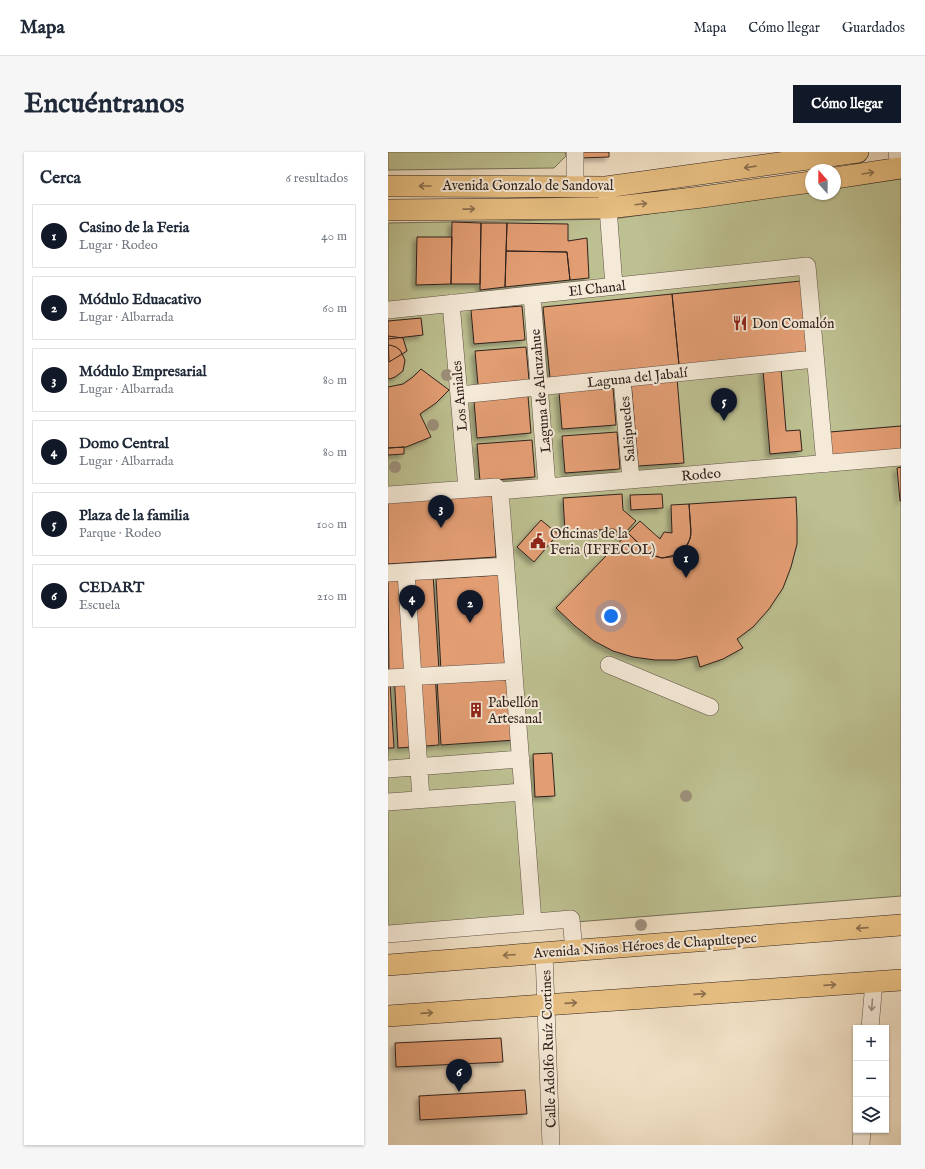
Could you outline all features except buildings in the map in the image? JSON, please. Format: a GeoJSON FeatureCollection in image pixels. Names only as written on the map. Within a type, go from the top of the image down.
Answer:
{"type":"FeatureCollection","features":[{"type":"Feature","properties":{"kind":"main road","name":"Avenida Gonzalo de Sandoval"},"geometry":{"type":"LineString","coordinates":[[388,186],[606,186],[858,152]]}},
{"type":"Feature","properties":{"kind":"main road"},"geometry":{"type":"LineString","coordinates":[[841,177],[899,163]]}},
{"type":"Feature","properties":{"kind":"main road","name":"Avenida Gonzalo de Sandoval"},"geometry":{"type":"LineString","coordinates":[[388,210],[608,208],[805,183]]}},
{"type":"Feature","properties":{"kind":"main road","name":"Avenida Niños Héroes de Chapultepec"},"geometry":{"type":"LineString","coordinates":[[388,965],[901,925]]}},
{"type":"Feature","properties":{"kind":"main road"},"geometry":{"type":"LineString","coordinates":[[388,1016],[901,980]]}},
{"type":"Feature","properties":{"kind":"street"},"geometry":{"type":"LineString","coordinates":[[575,152],[575,187]]}},
{"type":"Feature","properties":{"kind":"street"},"geometry":{"type":"LineString","coordinates":[[606,186],[614,286]]}},
{"type":"Feature","properties":{"kind":"street","name":"El Chanal"},"geometry":{"type":"LineString","coordinates":[[388,310],[807,266],[815,359]]}},
{"type":"Feature","properties":{"kind":"street","name":"Laguna de Alcuzahue"},"geometry":{"type":"LineString","coordinates":[[532,295],[548,487]]}},
{"type":"Feature","properties":{"kind":"street","name":"Los Amiales"},"geometry":{"type":"LineString","coordinates":[[451,303],[467,489]]}},
{"type":"Feature","properties":{"kind":"street"},"geometry":{"type":"LineString","coordinates":[[815,359],[825,464]]}},
{"type":"Feature","properties":{"kind":"street","name":"Laguna del Jabalí"},"geometry":{"type":"LineString","coordinates":[[459,395],[815,359]]}},
{"type":"Feature","properties":{"kind":"street","name":"Salsipuedes"},"geometry":{"type":"LineString","coordinates":[[622,378],[631,480]]}},
{"type":"Feature","properties":{"kind":"street","name":"Rodeo"},"geometry":{"type":"LineString","coordinates":[[388,495],[467,489],[548,487],[901,457]]}},
{"type":"Feature","properties":{"kind":"street"},"geometry":{"type":"LineString","coordinates":[[498,489],[506,566],[532,922]]}},
{"type":"Feature","properties":{"kind":"street"},"geometry":{"type":"LineString","coordinates":[[388,573],[506,566]]}},
{"type":"Feature","properties":{"kind":"street"},"geometry":{"type":"LineString","coordinates":[[406,572],[420,799]]}},
{"type":"Feature","properties":{"kind":"street"},"geometry":{"type":"LineString","coordinates":[[608,665],[710,708]]}},
{"type":"Feature","properties":{"kind":"street"},"geometry":{"type":"LineString","coordinates":[[388,678],[514,671]]}},
{"type":"Feature","properties":{"kind":"street"},"geometry":{"type":"LineString","coordinates":[[388,769],[521,759]]}},
{"type":"Feature","properties":{"kind":"street"},"geometry":{"type":"LineString","coordinates":[[388,802],[523,792]]}},
{"type":"Feature","properties":{"kind":"street"},"geometry":{"type":"LineString","coordinates":[[388,934],[571,919],[574,950]]}},
{"type":"Feature","properties":{"kind":"street","name":"Calle Adolfo Ruíz Cortines"},"geometry":{"type":"LineString","coordinates":[[544,953],[551,1145]]}},
{"type":"Feature","properties":{"kind":"street"},"geometry":{"type":"LineString","coordinates":[[870,1025],[874,982]]}},
{"type":"Feature","properties":{"kind":"street"},"geometry":{"type":"LineString","coordinates":[[861,1145],[862,1133]]}},
{"type":"Feature","properties":{"kind":"green space"},"geometry":{"type":"Polygon","coordinates":[[[388,152],[565,152],[566,156],[554,168],[388,170],[388,152]]]}},
{"type":"Feature","properties":{"kind":"green space"},"geometry":{"type":"Polygon","coordinates":[[[901,178],[901,896],[388,937],[388,223],[613,219],[805,192],[805,200],[841,200],[841,186],[901,178]]]}},
{"type":"Feature","properties":{"kind":"place","name":"Don Comalón"},"geometry":{"type":"Point","coordinates":[740,323]}},
{"type":"Feature","properties":{"kind":"place","name":"Plaza de la familia"},"geometry":{"type":"Point","coordinates":[724,421]}},
{"type":"Feature","properties":{"kind":"place","name":"Módulo Empresarial"},"geometry":{"type":"Point","coordinates":[441,528]}},
{"type":"Feature","properties":{"kind":"place","name":"Oficinas de la Feria (IFFECOL)"},"geometry":{"type":"Point","coordinates":[538,541]}},
{"type":"Feature","properties":{"kind":"place","name":"Casino de la Feria"},"geometry":{"type":"Point","coordinates":[686,578]}},
{"type":"Feature","properties":{"kind":"place","name":"Domo Central"},"geometry":{"type":"Point","coordinates":[412,618]}},
{"type":"Feature","properties":{"kind":"place","name":"Módulo Eduacativo"},"geometry":{"type":"Point","coordinates":[470,623]}},
{"type":"Feature","properties":{"kind":"place","name":"Pabellón Artesanal"},"geometry":{"type":"Point","coordinates":[476,710]}},
{"type":"Feature","properties":{"kind":"place","name":"CEDART"},"geometry":{"type":"Point","coordinates":[459,1092]}}]}
